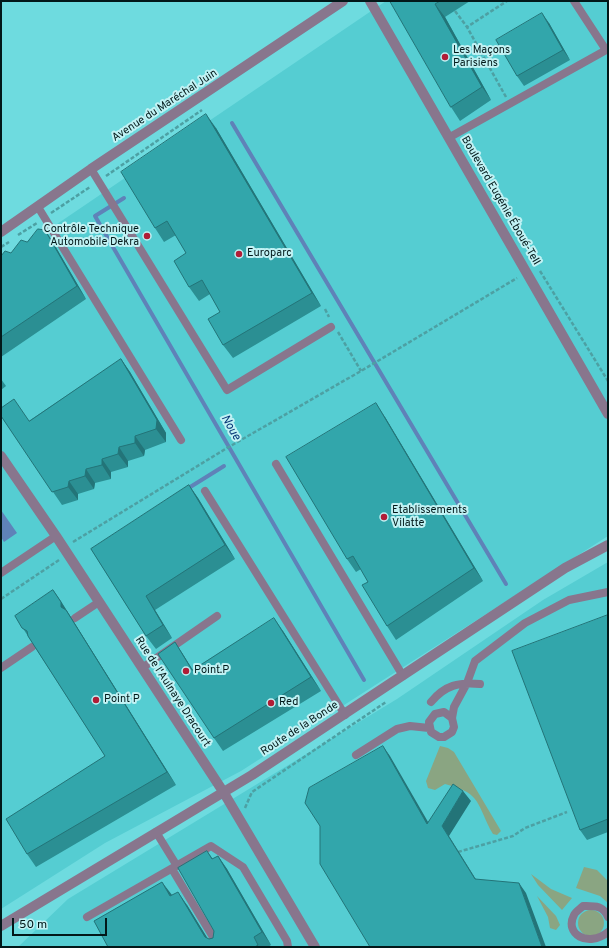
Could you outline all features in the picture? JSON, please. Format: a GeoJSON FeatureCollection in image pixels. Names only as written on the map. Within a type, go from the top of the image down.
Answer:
{"type":"FeatureCollection","features":[{"type":"Feature","properties":{"kind":"street","name":"Avenue du Maréchal Juin"},"geometry":{"type":"LineString","coordinates":[[1,232],[91,169],[343,1]]}},
{"type":"Feature","properties":{"kind":"street","name":"Boulevard Eugénie Éboué-Tell"},"geometry":{"type":"LineString","coordinates":[[370,1],[528,272],[608,414]]}},
{"type":"Feature","properties":{"kind":"street","name":"Rue de l'Aulnaye Dracourt"},"geometry":{"type":"LineString","coordinates":[[1,456],[56,536],[224,793],[315,947]]}},
{"type":"Feature","properties":{"kind":"street","name":"Route de la Bonde"},"geometry":{"type":"LineString","coordinates":[[1,926],[156,832],[224,793],[565,568],[608,545]]}},
{"type":"Feature","properties":{"kind":"lane"},"geometry":{"type":"LineString","coordinates":[[450,137],[607,49],[574,1]]}},
{"type":"Feature","properties":{"kind":"lane"},"geometry":{"type":"LineString","coordinates":[[91,169],[227,390],[333,327]]}},
{"type":"Feature","properties":{"kind":"lane"},"geometry":{"type":"LineString","coordinates":[[38,207],[181,440]]}},
{"type":"Feature","properties":{"kind":"lane"},"geometry":{"type":"LineString","coordinates":[[276,464],[403,676]]}},
{"type":"Feature","properties":{"kind":"lane"},"geometry":{"type":"LineString","coordinates":[[205,491],[344,715]]}},
{"type":"Feature","properties":{"kind":"lane"},"geometry":{"type":"LineString","coordinates":[[1,572],[56,536]]}},
{"type":"Feature","properties":{"kind":"lane"},"geometry":{"type":"LineString","coordinates":[[452,718],[444,712],[435,714],[429,722],[431,732],[439,737],[448,735],[454,728],[452,718],[454,707],[467,683],[475,661],[526,623],[569,600],[608,592]]}},
{"type":"Feature","properties":{"kind":"lane"},"geometry":{"type":"LineString","coordinates":[[75,618],[99,602]]}},
{"type":"Feature","properties":{"kind":"lane"},"geometry":{"type":"LineString","coordinates":[[142,668],[217,616]]}},
{"type":"Feature","properties":{"kind":"lane"},"geometry":{"type":"LineString","coordinates":[[1,668],[32,647]]}},
{"type":"Feature","properties":{"kind":"lane"},"geometry":{"type":"LineString","coordinates":[[431,702],[439,693],[452,684],[480,684]]}},
{"type":"Feature","properties":{"kind":"lane"},"geometry":{"type":"LineString","coordinates":[[356,755],[397,729],[410,726],[429,728]]}},
{"type":"Feature","properties":{"kind":"lane"},"geometry":{"type":"LineString","coordinates":[[156,832],[219,947]]}},
{"type":"Feature","properties":{"kind":"lane"},"geometry":{"type":"LineString","coordinates":[[87,917],[211,846],[243,867],[288,941],[288,947]]}},
{"type":"Feature","properties":{"kind":"lane"},"geometry":{"type":"LineString","coordinates":[[608,917],[606,912],[597,906],[583,906],[574,915],[572,925],[576,935],[582,941],[590,943],[601,940],[608,932]]}},
{"type":"Feature","properties":{"kind":"path"},"geometry":{"type":"LineString","coordinates":[[467,27],[507,1]]}},
{"type":"Feature","properties":{"kind":"path"},"geometry":{"type":"LineString","coordinates":[[455,11],[467,27],[510,104]]}},
{"type":"Feature","properties":{"kind":"path"},"geometry":{"type":"LineString","coordinates":[[47,216],[203,109]]}},
{"type":"Feature","properties":{"kind":"path"},"geometry":{"type":"LineString","coordinates":[[1,247],[40,220]]}},
{"type":"Feature","properties":{"kind":"path"},"geometry":{"type":"LineString","coordinates":[[72,543],[227,448],[528,272]]}},
{"type":"Feature","properties":{"kind":"path"},"geometry":{"type":"LineString","coordinates":[[325,309],[333,327],[361,371]]}},
{"type":"Feature","properties":{"kind":"path"},"geometry":{"type":"LineString","coordinates":[[1,599],[61,558]]}},
{"type":"Feature","properties":{"kind":"path"},"geometry":{"type":"LineString","coordinates":[[236,814],[245,808],[252,792],[386,701]]}},
{"type":"Feature","properties":{"kind":"path"},"geometry":{"type":"LineString","coordinates":[[458,852],[512,836],[525,828],[567,812]]}},
{"type":"Feature","properties":{"kind":"shaded area"},"geometry":{"type":"Polygon","coordinates":[[[386,1],[608,1],[608,536],[241,771],[105,843],[1,909],[1,262],[386,1]]]}},
{"type":"Feature","properties":{"kind":"shaded area"},"geometry":{"type":"Polygon","coordinates":[[[1,510],[17,533],[4,542],[1,537],[1,510]]]}},
{"type":"Feature","properties":{"kind":"shaded area"},"geometry":{"type":"Polygon","coordinates":[[[608,562],[608,947],[18,947],[68,899],[397,699],[543,600],[608,562]]]}},
{"type":"Feature","properties":{"kind":"green space"},"geometry":{"type":"Polygon","coordinates":[[[440,746],[448,748],[454,752],[501,831],[497,835],[493,834],[479,804],[470,795],[456,787],[445,784],[435,790],[428,788],[426,781],[440,746]]]}},
{"type":"Feature","properties":{"kind":"green space"},"geometry":{"type":"Polygon","coordinates":[[[584,867],[597,870],[608,881],[608,903],[600,896],[576,888],[584,867]]]}},
{"type":"Feature","properties":{"kind":"green space"},"geometry":{"type":"Polygon","coordinates":[[[531,874],[551,889],[572,898],[562,910],[538,885],[531,874]]]}},
{"type":"Feature","properties":{"kind":"green space"},"geometry":{"type":"Polygon","coordinates":[[[537,896],[556,916],[560,925],[556,930],[550,928],[548,917],[537,896]]]}},
{"type":"Feature","properties":{"kind":"green space"},"geometry":{"type":"Polygon","coordinates":[[[591,910],[601,913],[604,923],[601,933],[591,936],[581,933],[578,923],[581,913],[591,910]]]}},
{"type":"Feature","properties":{"kind":"building","name":"Les Maçons Parisiens"},"geometry":{"type":"Polygon","coordinates":[[[390,1],[440,1],[435,4],[482,87],[451,107],[390,1]]]}},
{"type":"Feature","properties":{"kind":"building","name":"Les Maçons Parisiens"},"geometry":{"type":"Polygon","coordinates":[[[542,13],[563,50],[517,76],[496,40],[542,13]]]}},
{"type":"Feature","properties":{"kind":"building","name":"Europarc"},"geometry":{"type":"Polygon","coordinates":[[[206,114],[312,293],[223,345],[208,319],[220,312],[202,280],[189,287],[174,261],[186,253],[167,221],[155,228],[121,172],[206,114]]]}},
{"type":"Feature","properties":{"kind":"building"},"geometry":{"type":"Polygon","coordinates":[[[38,229],[45,230],[77,286],[1,337],[1,256],[5,251],[11,253],[21,240],[27,242],[38,229]]]}},
{"type":"Feature","properties":{"kind":"building"},"geometry":{"type":"Polygon","coordinates":[[[121,359],[157,420],[156,429],[135,436],[135,443],[119,447],[118,454],[102,459],[102,465],[86,469],[85,476],[69,481],[68,487],[52,492],[1,416],[1,408],[14,399],[29,421],[121,359]]]}},
{"type":"Feature","properties":{"kind":"building","name":"Etablissements Vilatte"},"geometry":{"type":"Polygon","coordinates":[[[376,403],[474,568],[387,626],[362,585],[368,582],[353,556],[347,559],[286,457],[376,403]]]}},
{"type":"Feature","properties":{"kind":"building"},"geometry":{"type":"Polygon","coordinates":[[[189,485],[225,545],[146,596],[163,625],[146,636],[91,549],[189,485]]]}},
{"type":"Feature","properties":{"kind":"building","name":"Point P"},"geometry":{"type":"Polygon","coordinates":[[[53,590],[61,602],[61,607],[66,610],[167,772],[27,854],[6,819],[105,756],[28,636],[27,631],[22,628],[15,616],[53,590]]]}},
{"type":"Feature","properties":{"kind":"building"},"geometry":{"type":"Polygon","coordinates":[[[608,615],[608,819],[580,830],[512,651],[608,615]]]}},
{"type":"Feature","properties":{"kind":"building"},"geometry":{"type":"Polygon","coordinates":[[[274,618],[311,677],[214,738],[158,654],[175,642],[192,670],[274,618]]]}},
{"type":"Feature","properties":{"kind":"building"},"geometry":{"type":"Polygon","coordinates":[[[383,746],[427,824],[453,784],[463,791],[442,826],[475,879],[519,883],[542,947],[370,947],[320,864],[320,826],[305,803],[309,788],[383,746]]]}},
{"type":"Feature","properties":{"kind":"building"},"geometry":{"type":"Polygon","coordinates":[[[207,851],[212,859],[218,856],[262,932],[254,937],[258,945],[255,947],[108,947],[94,921],[162,882],[170,896],[178,892],[205,937],[209,939],[213,938],[214,931],[178,868],[207,851]]]}},
{"type":"Feature","properties":{"kind":"waterway","name":"Noue"},"geometry":{"type":"LineString","coordinates":[[232,123],[506,584]]}},
{"type":"Feature","properties":{"kind":"waterway","name":"Noue"},"geometry":{"type":"LineString","coordinates":[[124,198],[95,216],[364,680]]}},
{"type":"Feature","properties":{"kind":"waterway","name":"Noue"},"geometry":{"type":"LineString","coordinates":[[187,489],[224,466]]}},
{"type":"Feature","properties":{"kind":"place","name":"Les Maçons Parisiens"},"geometry":{"type":"Point","coordinates":[445,57]}},
{"type":"Feature","properties":{"kind":"place","name":"Contrôle Technique Automobile Dekra"},"geometry":{"type":"Point","coordinates":[147,236]}},
{"type":"Feature","properties":{"kind":"place","name":"Europarc"},"geometry":{"type":"Point","coordinates":[239,254]}},
{"type":"Feature","properties":{"kind":"place","name":"Etablissements Vilatte"},"geometry":{"type":"Point","coordinates":[384,517]}},
{"type":"Feature","properties":{"kind":"place","name":"Point.P"},"geometry":{"type":"Point","coordinates":[186,671]}},
{"type":"Feature","properties":{"kind":"place","name":"Point P"},"geometry":{"type":"Point","coordinates":[96,700]}},
{"type":"Feature","properties":{"kind":"place","name":"Red"},"geometry":{"type":"Point","coordinates":[271,703]}}]}
